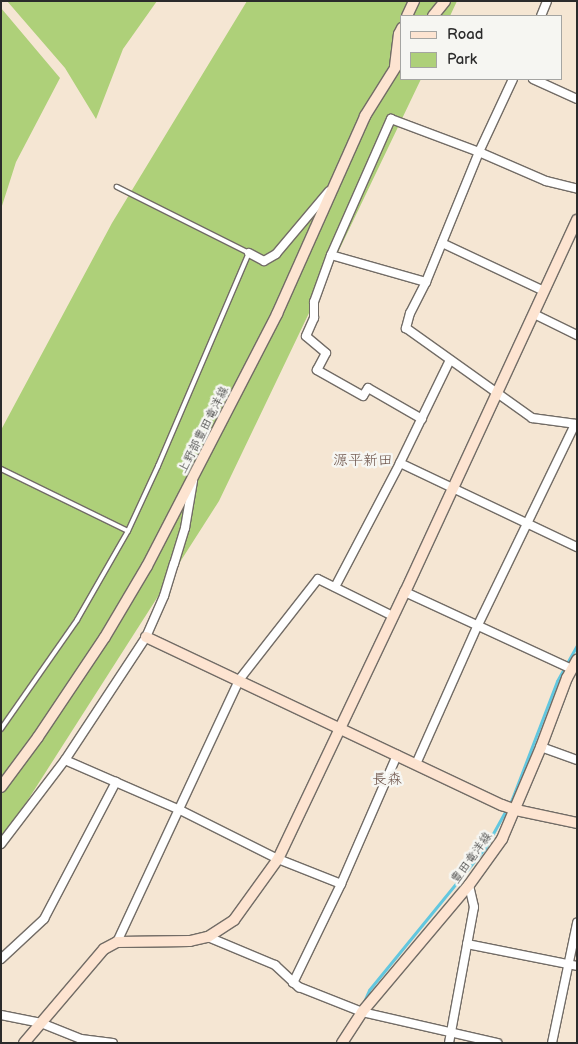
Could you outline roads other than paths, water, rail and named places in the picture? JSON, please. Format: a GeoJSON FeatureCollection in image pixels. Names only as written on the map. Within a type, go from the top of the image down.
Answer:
{"type":"FeatureCollection","features":[{"type":"Feature","properties":{"kind":"street"},"geometry":{"type":"LineString","coordinates":[[407,15],[414,1]]}},
{"type":"Feature","properties":{"kind":"street"},"geometry":{"type":"LineString","coordinates":[[434,15],[445,1]]}},
{"type":"Feature","properties":{"kind":"street"},"geometry":{"type":"LineString","coordinates":[[541,15],[547,1]]}},
{"type":"Feature","properties":{"kind":"street","name":"上野部豊田竜洋線"},"geometry":{"type":"LineString","coordinates":[[395,66],[400,32]]}},
{"type":"Feature","properties":{"kind":"street","name":"上野部豊田竜洋線"},"geometry":{"type":"LineString","coordinates":[[1,787],[105,637],[147,566],[194,479],[277,314],[365,116],[400,60]]}},
{"type":"Feature","properties":{"kind":"street"},"geometry":{"type":"LineString","coordinates":[[416,764],[478,625],[576,424],[532,418],[406,328],[410,313],[426,282],[478,152],[513,80]]}},
{"type":"Feature","properties":{"kind":"street"},"geometry":{"type":"LineString","coordinates":[[535,80],[577,99]]}},
{"type":"Feature","properties":{"kind":"street"},"geometry":{"type":"LineString","coordinates":[[422,419],[368,388],[363,396],[317,370],[326,352],[306,336],[314,318],[314,302],[331,255],[391,119],[478,152],[546,182],[577,189]]}},
{"type":"Feature","properties":{"kind":"street"},"geometry":{"type":"LineString","coordinates":[[248,252],[264,261],[276,254],[337,181]]}},
{"type":"Feature","properties":{"kind":"street"},"geometry":{"type":"LineString","coordinates":[[24,1043],[104,949],[117,942],[190,941],[208,937],[234,920],[278,859],[405,592],[577,220]]}},
{"type":"Feature","properties":{"kind":"street"},"geometry":{"type":"LineString","coordinates":[[442,243],[544,291]]}},
{"type":"Feature","properties":{"kind":"street"},"geometry":{"type":"LineString","coordinates":[[331,255],[426,282]]}},
{"type":"Feature","properties":{"kind":"street"},"geometry":{"type":"LineString","coordinates":[[534,314],[577,335]]}},
{"type":"Feature","properties":{"kind":"street"},"geometry":{"type":"LineString","coordinates":[[335,587],[422,419],[450,360]]}},
{"type":"Feature","properties":{"kind":"street"},"geometry":{"type":"LineString","coordinates":[[400,462],[577,546]]}},
{"type":"Feature","properties":{"kind":"street"},"geometry":{"type":"LineString","coordinates":[[1,844],[65,760],[146,638],[164,596],[185,528],[194,479]]}},
{"type":"Feature","properties":{"kind":"street"},"geometry":{"type":"LineString","coordinates":[[117,942],[239,680],[318,579],[393,616]]}},
{"type":"Feature","properties":{"kind":"street"},"geometry":{"type":"LineString","coordinates":[[405,592],[575,666]]}},
{"type":"Feature","properties":{"kind":"street"},"geometry":{"type":"LineString","coordinates":[[146,638],[516,810],[577,822]]}},
{"type":"Feature","properties":{"kind":"street","name":"豊田竜洋線"},"geometry":{"type":"LineString","coordinates":[[342,1043],[362,1012],[469,885],[502,839],[516,810],[575,666]]}},
{"type":"Feature","properties":{"kind":"street"},"geometry":{"type":"LineString","coordinates":[[541,747],[577,760]]}},
{"type":"Feature","properties":{"kind":"street"},"geometry":{"type":"LineString","coordinates":[[293,983],[341,884],[397,755]]}},
{"type":"Feature","properties":{"kind":"street"},"geometry":{"type":"LineString","coordinates":[[65,760],[180,810],[278,859],[341,884]]}},
{"type":"Feature","properties":{"kind":"street"},"geometry":{"type":"LineString","coordinates":[[1,959],[44,919],[116,782]]}},
{"type":"Feature","properties":{"kind":"street"},"geometry":{"type":"LineString","coordinates":[[449,1043],[474,907],[469,885]]}},
{"type":"Feature","properties":{"kind":"street"},"geometry":{"type":"LineString","coordinates":[[552,1043],[573,965],[577,923]]}},
{"type":"Feature","properties":{"kind":"street"},"geometry":{"type":"LineString","coordinates":[[208,937],[275,965],[293,983],[362,1012],[497,1043]]}},
{"type":"Feature","properties":{"kind":"street"},"geometry":{"type":"LineString","coordinates":[[467,944],[573,965]]}},
{"type":"Feature","properties":{"kind":"street"},"geometry":{"type":"LineString","coordinates":[[1,1015],[41,1024],[81,1041],[113,1043]]}},
{"type":"Feature","properties":{"kind":"lane"},"geometry":{"type":"LineString","coordinates":[[1,729],[77,620],[128,531],[158,466],[248,252],[117,187]]}},
{"type":"Feature","properties":{"kind":"lane"},"geometry":{"type":"LineString","coordinates":[[1,469],[128,531]]}},
{"type":"Feature","properties":{"kind":"waterway"},"geometry":{"type":"LineString","coordinates":[[362,1006],[369,990],[485,848],[512,799],[557,681],[577,645]]}},
{"type":"Feature","properties":{"kind":"district","name":"源平新田"},"geometry":{"type":"Point","coordinates":[363,461]}},
{"type":"Feature","properties":{"kind":"district","name":"長森"},"geometry":{"type":"Point","coordinates":[387,780]}}]}
